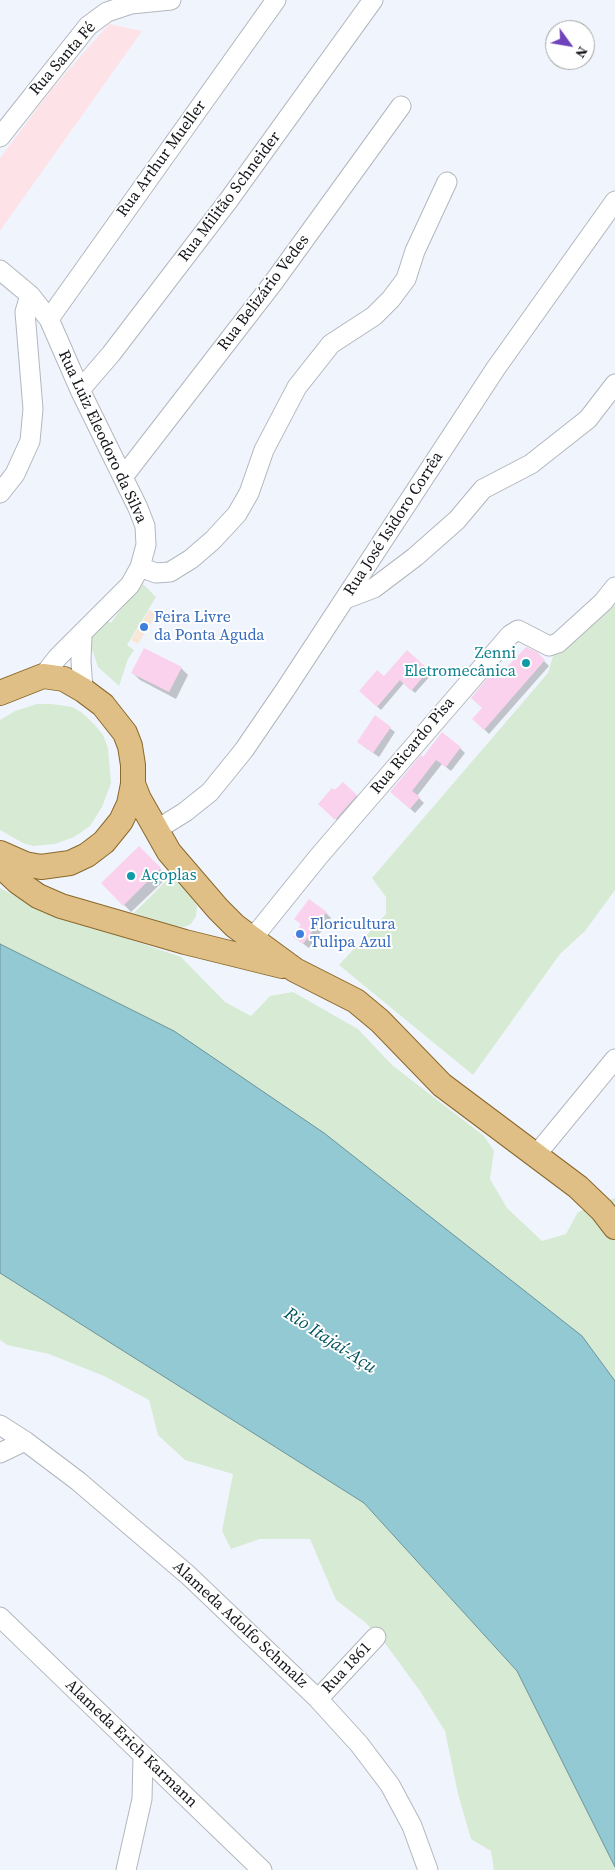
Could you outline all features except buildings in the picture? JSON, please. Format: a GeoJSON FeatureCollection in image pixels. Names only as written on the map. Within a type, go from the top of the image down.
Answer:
{"type":"FeatureCollection","features":[{"type":"Feature","properties":{"kind":"main road"},"geometry":{"type":"LineString","coordinates":[[0,677],[15,672],[27,672],[64,679],[103,705],[125,733],[131,755],[133,784],[129,804],[121,821],[104,842],[87,855],[70,863],[41,867],[25,864],[0,853]]}},
{"type":"Feature","properties":{"kind":"main road"},"geometry":{"type":"LineString","coordinates":[[0,693],[43,676]]}},
{"type":"Feature","properties":{"kind":"main road"},"geometry":{"type":"LineString","coordinates":[[133,784],[139,800],[169,852],[218,909],[236,926],[295,970],[356,1001],[380,1021],[442,1086],[578,1187],[602,1210],[615,1228]]}},
{"type":"Feature","properties":{"kind":"main road"},"geometry":{"type":"LineString","coordinates":[[0,864],[18,882],[38,896],[61,906],[185,942],[295,970]]}},
{"type":"Feature","properties":{"kind":"main road"},"geometry":{"type":"LineString","coordinates":[[185,942],[203,940],[210,936],[218,921],[218,909]]}},
{"type":"Feature","properties":{"kind":"street","name":"Rua Santa Fé"},"geometry":{"type":"LineString","coordinates":[[0,137],[88,26],[107,12],[132,4],[171,0]]}},
{"type":"Feature","properties":{"kind":"street","name":"Rua Arthur Mueller"},"geometry":{"type":"LineString","coordinates":[[48,319],[276,0]]}},
{"type":"Feature","properties":{"kind":"street","name":"Rua Militão Schneider"},"geometry":{"type":"LineString","coordinates":[[80,390],[111,354],[228,201],[373,0]]}},
{"type":"Feature","properties":{"kind":"street","name":"Rua Belizário Vedes"},"geometry":{"type":"LineString","coordinates":[[123,477],[273,283],[401,106]]}},
{"type":"Feature","properties":{"kind":"street"},"geometry":{"type":"LineString","coordinates":[[140,567],[156,573],[170,572],[191,559],[213,540],[237,514],[249,493],[264,450],[297,387],[331,344],[374,316],[391,299],[406,279],[415,251],[447,182]]}},
{"type":"Feature","properties":{"kind":"street","name":"Rua José Isidoro Corrêa"},"geometry":{"type":"LineString","coordinates":[[156,830],[186,812],[210,792],[244,750],[496,368],[615,201]]}},
{"type":"Feature","properties":{"kind":"street","name":"Rua Luiz Eleodoro da Silva"},"geometry":{"type":"LineString","coordinates":[[0,270],[30,295],[48,319],[145,526],[146,545],[140,567],[130,585],[58,657],[43,676]]}},
{"type":"Feature","properties":{"kind":"street"},"geometry":{"type":"LineString","coordinates":[[0,493],[15,474],[30,440],[33,409],[25,312],[30,295]]}},
{"type":"Feature","properties":{"kind":"street"},"geometry":{"type":"LineString","coordinates":[[345,599],[374,588],[415,557],[458,520],[483,489],[531,464],[588,419],[615,384]]}},
{"type":"Feature","properties":{"kind":"street","name":"Rua Ricardo Pisa"},"geometry":{"type":"LineString","coordinates":[[252,939],[319,856],[510,635],[518,630],[549,646],[558,644],[603,602],[615,588]]}},
{"type":"Feature","properties":{"kind":"street"},"geometry":{"type":"LineString","coordinates":[[82,634],[83,690]]}},
{"type":"Feature","properties":{"kind":"street"},"geometry":{"type":"LineString","coordinates":[[536,1155],[615,1059]]}},
{"type":"Feature","properties":{"kind":"street","name":"Alameda Adolfo Schmalz"},"geometry":{"type":"LineString","coordinates":[[0,1425],[25,1441],[78,1481],[188,1575],[318,1699],[359,1744],[390,1786],[412,1826],[428,1870]]}},
{"type":"Feature","properties":{"kind":"street"},"geometry":{"type":"LineString","coordinates":[[0,1453],[25,1441]]}},
{"type":"Feature","properties":{"kind":"street","name":"Alameda Erich Karmann"},"geometry":{"type":"LineString","coordinates":[[0,1618],[262,1870]]}},
{"type":"Feature","properties":{"kind":"street","name":"Rua 1861"},"geometry":{"type":"LineString","coordinates":[[318,1699],[376,1637]]}},
{"type":"Feature","properties":{"kind":"street"},"geometry":{"type":"LineString","coordinates":[[126,1870],[142,1799],[144,1757]]}},
{"type":"Feature","properties":{"kind":"shaded area"},"geometry":{"type":"Polygon","coordinates":[[[109,24],[142,31],[0,231],[0,158],[51,90],[109,24]]]}},
{"type":"Feature","properties":{"kind":"shaded area","name":"Feira Livre da Ponta Aguda"},"geometry":{"type":"Polygon","coordinates":[[[149,610],[157,614],[138,644],[131,640],[149,610]]]}},
{"type":"Feature","properties":{"kind":"green space"},"geometry":{"type":"Polygon","coordinates":[[[615,582],[615,890],[585,931],[560,954],[473,1075],[339,965],[386,914],[386,897],[372,878],[548,673],[553,656],[615,582]]]}},
{"type":"Feature","properties":{"kind":"green space"},"geometry":{"type":"Polygon","coordinates":[[[143,584],[156,597],[127,645],[134,650],[128,659],[119,686],[98,667],[92,649],[92,637],[104,618],[111,623],[143,584]]]}},
{"type":"Feature","properties":{"kind":"green space"},"geometry":{"type":"Polygon","coordinates":[[[37,704],[72,707],[81,712],[94,724],[103,735],[108,748],[111,783],[102,807],[90,826],[74,837],[55,844],[33,846],[23,843],[0,830],[0,720],[15,711],[37,704]]]}},
{"type":"Feature","properties":{"kind":"green space"},"geometry":{"type":"Polygon","coordinates":[[[172,875],[197,906],[196,916],[191,924],[184,927],[175,926],[134,913],[172,875]]]}},
{"type":"Feature","properties":{"kind":"green space"},"geometry":{"type":"Polygon","coordinates":[[[0,888],[51,915],[90,926],[181,957],[225,1002],[251,1016],[270,996],[293,992],[358,1029],[392,1065],[484,1136],[494,1151],[490,1179],[507,1208],[542,1241],[566,1234],[578,1212],[615,1198],[615,1381],[582,1336],[66,978],[0,944],[0,888]]]}},
{"type":"Feature","properties":{"kind":"green space"},"geometry":{"type":"Polygon","coordinates":[[[0,1273],[364,1503],[517,1671],[615,1870],[494,1870],[491,1851],[471,1839],[458,1794],[445,1731],[420,1691],[387,1646],[366,1623],[336,1600],[310,1539],[260,1539],[231,1549],[222,1531],[233,1474],[185,1460],[158,1435],[149,1400],[104,1376],[49,1354],[7,1345],[0,1340],[0,1273]]]}},
{"type":"Feature","properties":{"kind":"water","name":"Rio Itajaí-Açu"},"geometry":{"type":"Polygon","coordinates":[[[0,944],[174,1031],[324,1133],[582,1336],[615,1381],[615,1867],[517,1671],[364,1503],[0,1273],[0,944]]]}},
{"type":"Feature","properties":{"kind":"place","name":"Feira Livre da Ponta Aguda"},"geometry":{"type":"Point","coordinates":[144,627]}},
{"type":"Feature","properties":{"kind":"place","name":"Zenni Eletromecânica"},"geometry":{"type":"Point","coordinates":[526,663]}},
{"type":"Feature","properties":{"kind":"place","name":"Açoplas"},"geometry":{"type":"Point","coordinates":[131,876]}},
{"type":"Feature","properties":{"kind":"place","name":"Floricultura Tulipa Azul"},"geometry":{"type":"Point","coordinates":[300,934]}}]}
